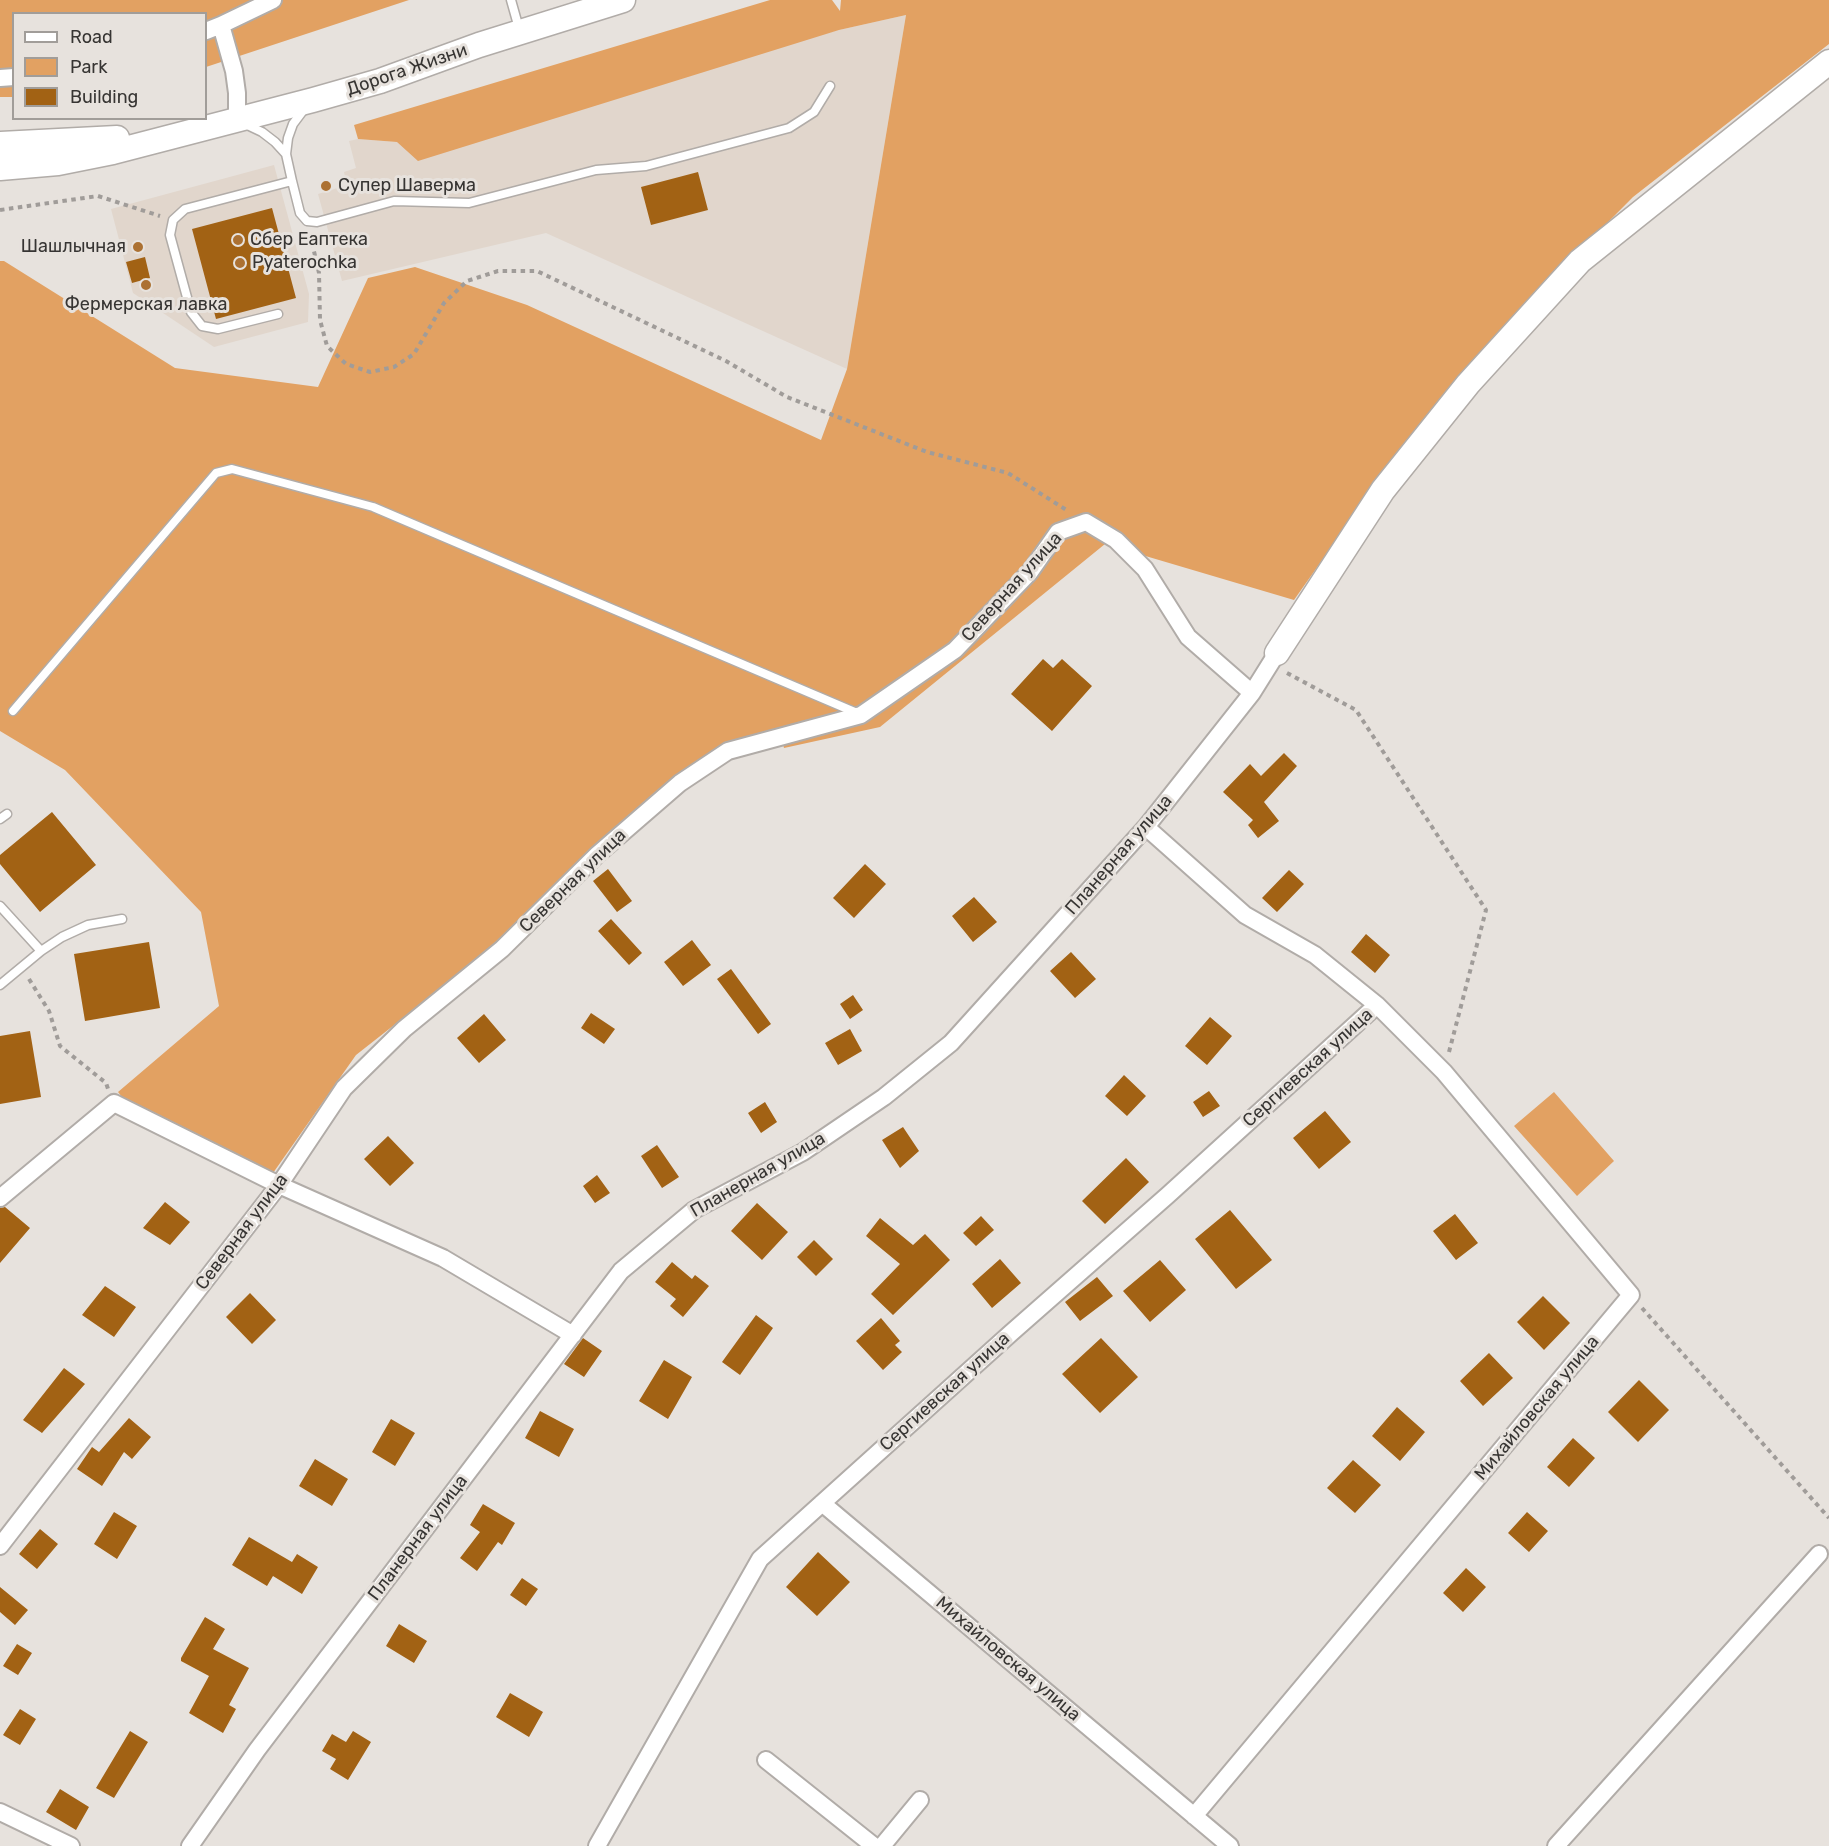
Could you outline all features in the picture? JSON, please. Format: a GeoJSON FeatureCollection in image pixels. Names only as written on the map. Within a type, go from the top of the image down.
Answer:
{"type":"FeatureCollection","features":[{"type":"Feature","properties":{"kind":"main road","name":"Дорога Жизни"},"geometry":{"type":"LineString","coordinates":[[0,168],[58,163],[114,152],[313,100],[380,81],[520,32],[623,0]]}},
{"type":"Feature","properties":{"kind":"main road"},"geometry":{"type":"LineString","coordinates":[[1274,658],[1383,490],[1468,384],[1580,261],[1829,62]]}},
{"type":"Feature","properties":{"kind":"main road","name":"Дорога Жизни"},"geometry":{"type":"LineString","coordinates":[[0,144],[188,132]]}},
{"type":"Feature","properties":{"kind":"street"},"geometry":{"type":"LineString","coordinates":[[237,120],[234,71],[213,28],[273,0]]}},
{"type":"Feature","properties":{"kind":"street"},"geometry":{"type":"LineString","coordinates":[[1086,522],[1116,540],[1145,569],[1188,637],[1252,693]]}},
{"type":"Feature","properties":{"kind":"street","name":"Северная улица"},"geometry":{"type":"LineString","coordinates":[[0,1546],[279,1185],[344,1088],[404,1029],[502,949],[598,854],[680,783],[728,751],[861,715],[955,650],[1030,572],[1058,532],[1086,522]]}},
{"type":"Feature","properties":{"kind":"street","name":"Планерная улица"},"geometry":{"type":"LineString","coordinates":[[190,1846],[257,1750],[621,1270],[694,1210],[803,1152],[884,1097],[951,1043],[1146,828],[1252,693],[1274,658]]}},
{"type":"Feature","properties":{"kind":"street"},"geometry":{"type":"LineString","coordinates":[[1146,828],[1245,915],[1315,955],[1377,1005],[1443,1072],[1631,1295]]}},
{"type":"Feature","properties":{"kind":"street","name":"Сергиевская улица"},"geometry":{"type":"LineString","coordinates":[[597,1846],[760,1559],[1377,1005]]}},
{"type":"Feature","properties":{"kind":"street"},"geometry":{"type":"LineString","coordinates":[[0,1198],[114,1103],[279,1185],[443,1258],[573,1335]]}},
{"type":"Feature","properties":{"kind":"street","name":"Михайловская улица"},"geometry":{"type":"LineString","coordinates":[[1194,1816],[1631,1295]]}},
{"type":"Feature","properties":{"kind":"street","name":"Михайловская улица"},"geometry":{"type":"LineString","coordinates":[[822,1503],[1230,1846]]}},
{"type":"Feature","properties":{"kind":"street"},"geometry":{"type":"LineString","coordinates":[[1556,1846],[1819,1554]]}},
{"type":"Feature","properties":{"kind":"street"},"geometry":{"type":"LineString","coordinates":[[766,1760],[874,1846]]}},
{"type":"Feature","properties":{"kind":"street"},"geometry":{"type":"LineString","coordinates":[[882,1846],[920,1800]]}},
{"type":"Feature","properties":{"kind":"street"},"geometry":{"type":"LineString","coordinates":[[0,1812],[71,1846]]}},
{"type":"Feature","properties":{"kind":"lane"},"geometry":{"type":"LineString","coordinates":[[511,0],[520,32]]}},
{"type":"Feature","properties":{"kind":"lane"},"geometry":{"type":"LineString","coordinates":[[313,100],[293,124],[286,154],[300,213],[307,221],[317,222],[394,201],[469,203],[596,170],[646,165],[789,128],[814,112],[830,86]]}},
{"type":"Feature","properties":{"kind":"lane"},"geometry":{"type":"LineString","coordinates":[[237,120],[262,132],[286,154]]}},
{"type":"Feature","properties":{"kind":"lane"},"geometry":{"type":"LineString","coordinates":[[278,314],[218,329],[202,326],[191,312],[170,235],[173,220],[185,209],[292,181]]}},
{"type":"Feature","properties":{"kind":"lane"},"geometry":{"type":"LineString","coordinates":[[13,711],[216,473],[232,469],[373,507],[861,715]]}},
{"type":"Feature","properties":{"kind":"lane"},"geometry":{"type":"LineString","coordinates":[[0,906],[41,951]]}},
{"type":"Feature","properties":{"kind":"lane"},"geometry":{"type":"LineString","coordinates":[[0,985],[62,937],[88,925],[122,919]]}},
{"type":"Feature","properties":{"kind":"path"},"geometry":{"type":"LineString","coordinates":[[0,210],[98,196],[173,220]]}},
{"type":"Feature","properties":{"kind":"path"},"geometry":{"type":"LineString","coordinates":[[307,221],[319,273],[320,320],[327,346],[346,364],[370,372],[394,367],[414,354],[444,303],[467,281],[498,272],[537,271],[726,361],[787,398],[927,452],[1008,473],[1086,522]]}},
{"type":"Feature","properties":{"kind":"path"},"geometry":{"type":"LineString","coordinates":[[1274,658],[1356,710],[1486,910],[1443,1072]]}},
{"type":"Feature","properties":{"kind":"path"},"geometry":{"type":"LineString","coordinates":[[29,978],[49,1011],[60,1046],[106,1083]]}},
{"type":"Feature","properties":{"kind":"path"},"geometry":{"type":"LineString","coordinates":[[1631,1295],[1829,1518]]}},
{"type":"Feature","properties":{"kind":"shaded area"},"geometry":{"type":"Polygon","coordinates":[[[906,15],[847,369],[546,233],[342,281],[318,194],[347,185],[344,172],[356,168],[349,141],[358,139],[397,142],[906,15]]]}},
{"type":"Feature","properties":{"kind":"shaded area"},"geometry":{"type":"Polygon","coordinates":[[[274,165],[309,294],[308,322],[214,347],[133,293],[111,209],[274,165]]]}},
{"type":"Feature","properties":{"kind":"green space"},"geometry":{"type":"Polygon","coordinates":[[[0,0],[409,0],[207,67],[207,12],[12,12],[12,97],[0,97],[0,0]]]}},
{"type":"Feature","properties":{"kind":"green space"},"geometry":{"type":"Polygon","coordinates":[[[770,0],[832,0],[840,11],[841,0],[1829,0],[1829,44],[1633,197],[1497,334],[1373,488],[1294,600],[1105,544],[880,727],[784,748],[779,729],[729,743],[491,949],[356,1055],[273,1173],[130,1107],[118,1092],[219,1006],[201,912],[65,770],[0,731],[0,261],[4,261],[175,368],[318,387],[368,278],[415,267],[527,305],[821,440],[847,369],[906,15],[839,30],[418,161],[397,142],[358,139],[354,125],[770,0]]]}},
{"type":"Feature","properties":{"kind":"green space"},"geometry":{"type":"Polygon","coordinates":[[[1554,1092],[1614,1161],[1577,1196],[1514,1126],[1554,1092]]]}},
{"type":"Feature","properties":{"kind":"building"},"geometry":{"type":"Polygon","coordinates":[[[698,172],[708,210],[651,225],[641,187],[698,172]]]}},
{"type":"Feature","properties":{"kind":"building"},"geometry":{"type":"Polygon","coordinates":[[[272,208],[296,298],[216,319],[192,229],[272,208]]]}},
{"type":"Feature","properties":{"kind":"building"},"geometry":{"type":"Polygon","coordinates":[[[145,257],[150,278],[132,283],[126,262],[145,257]]]}},
{"type":"Feature","properties":{"kind":"building"},"geometry":{"type":"Polygon","coordinates":[[[1043,659],[1053,668],[1062,659],[1092,686],[1052,731],[1011,694],[1043,659]]]}},
{"type":"Feature","properties":{"kind":"building"},"geometry":{"type":"Polygon","coordinates":[[[1284,753],[1297,766],[1264,802],[1279,821],[1258,838],[1248,825],[1253,820],[1223,792],[1250,764],[1261,776],[1284,753]]]}},
{"type":"Feature","properties":{"kind":"building"},"geometry":{"type":"Polygon","coordinates":[[[52,812],[96,865],[40,912],[0,864],[0,855],[52,812]]]}},
{"type":"Feature","properties":{"kind":"building"},"geometry":{"type":"Polygon","coordinates":[[[865,864],[886,884],[854,918],[833,898],[865,864]]]}},
{"type":"Feature","properties":{"kind":"building"},"geometry":{"type":"Polygon","coordinates":[[[608,869],[632,901],[617,912],[593,881],[608,869]]]}},
{"type":"Feature","properties":{"kind":"building"},"geometry":{"type":"Polygon","coordinates":[[[1289,870],[1304,884],[1277,912],[1262,898],[1289,870]]]}},
{"type":"Feature","properties":{"kind":"building"},"geometry":{"type":"Polygon","coordinates":[[[974,897],[997,922],[973,942],[952,916],[974,897]]]}},
{"type":"Feature","properties":{"kind":"building"},"geometry":{"type":"Polygon","coordinates":[[[611,919],[642,953],[629,965],[598,931],[611,919]]]}},
{"type":"Feature","properties":{"kind":"building"},"geometry":{"type":"Polygon","coordinates":[[[1366,934],[1390,955],[1375,973],[1351,952],[1366,934]]]}},
{"type":"Feature","properties":{"kind":"building"},"geometry":{"type":"Polygon","coordinates":[[[692,940],[711,965],[683,986],[664,962],[692,940]]]}},
{"type":"Feature","properties":{"kind":"building"},"geometry":{"type":"Polygon","coordinates":[[[149,942],[160,1008],[85,1021],[74,954],[149,942]]]}},
{"type":"Feature","properties":{"kind":"building"},"geometry":{"type":"Polygon","coordinates":[[[1071,952],[1096,979],[1075,998],[1050,971],[1071,952]]]}},
{"type":"Feature","properties":{"kind":"building"},"geometry":{"type":"Polygon","coordinates":[[[731,969],[771,1024],[758,1034],[717,979],[731,969]]]}},
{"type":"Feature","properties":{"kind":"building"},"geometry":{"type":"Polygon","coordinates":[[[853,995],[863,1010],[850,1019],[840,1004],[853,995]]]}},
{"type":"Feature","properties":{"kind":"building"},"geometry":{"type":"Polygon","coordinates":[[[591,1013],[615,1029],[604,1044],[581,1028],[591,1013]]]}},
{"type":"Feature","properties":{"kind":"building"},"geometry":{"type":"Polygon","coordinates":[[[484,1014],[506,1040],[479,1063],[457,1038],[484,1014]]]}},
{"type":"Feature","properties":{"kind":"building"},"geometry":{"type":"Polygon","coordinates":[[[1210,1017],[1232,1036],[1207,1065],[1185,1046],[1210,1017]]]}},
{"type":"Feature","properties":{"kind":"building"},"geometry":{"type":"Polygon","coordinates":[[[850,1029],[862,1051],[838,1065],[825,1043],[850,1029]]]}},
{"type":"Feature","properties":{"kind":"building"},"geometry":{"type":"Polygon","coordinates":[[[30,1031],[41,1097],[0,1104],[0,1036],[30,1031]]]}},
{"type":"Feature","properties":{"kind":"building"},"geometry":{"type":"Polygon","coordinates":[[[1124,1075],[1146,1096],[1127,1116],[1105,1096],[1124,1075]]]}},
{"type":"Feature","properties":{"kind":"building"},"geometry":{"type":"Polygon","coordinates":[[[1209,1091],[1220,1106],[1203,1117],[1193,1102],[1209,1091]]]}},
{"type":"Feature","properties":{"kind":"building"},"geometry":{"type":"Polygon","coordinates":[[[765,1102],[777,1122],[761,1133],[748,1113],[765,1102]]]}},
{"type":"Feature","properties":{"kind":"building"},"geometry":{"type":"Polygon","coordinates":[[[1325,1111],[1351,1142],[1319,1169],[1293,1138],[1325,1111]]]}},
{"type":"Feature","properties":{"kind":"building"},"geometry":{"type":"Polygon","coordinates":[[[903,1127],[919,1151],[900,1168],[882,1140],[903,1127]]]}},
{"type":"Feature","properties":{"kind":"building"},"geometry":{"type":"Polygon","coordinates":[[[388,1136],[414,1163],[390,1186],[364,1159],[388,1136]]]}},
{"type":"Feature","properties":{"kind":"building"},"geometry":{"type":"Polygon","coordinates":[[[657,1145],[679,1177],[662,1188],[641,1156],[657,1145]]]}},
{"type":"Feature","properties":{"kind":"building"},"geometry":{"type":"Polygon","coordinates":[[[1126,1158],[1149,1182],[1105,1224],[1082,1201],[1126,1158]]]}},
{"type":"Feature","properties":{"kind":"building"},"geometry":{"type":"Polygon","coordinates":[[[597,1175],[610,1193],[595,1203],[583,1186],[597,1175]]]}},
{"type":"Feature","properties":{"kind":"building"},"geometry":{"type":"Polygon","coordinates":[[[165,1202],[190,1222],[170,1245],[143,1228],[165,1202]]]}},
{"type":"Feature","properties":{"kind":"building"},"geometry":{"type":"Polygon","coordinates":[[[757,1203],[788,1232],[762,1260],[731,1231],[757,1203]]]}},
{"type":"Feature","properties":{"kind":"building"},"geometry":{"type":"Polygon","coordinates":[[[5,1207],[30,1228],[0,1263],[0,1208],[5,1207]]]}},
{"type":"Feature","properties":{"kind":"building"},"geometry":{"type":"Polygon","coordinates":[[[1230,1210],[1272,1260],[1236,1289],[1195,1239],[1230,1210]]]}},
{"type":"Feature","properties":{"kind":"building"},"geometry":{"type":"Polygon","coordinates":[[[1455,1214],[1478,1243],[1456,1260],[1433,1231],[1455,1214]]]}},
{"type":"Feature","properties":{"kind":"building"},"geometry":{"type":"Polygon","coordinates":[[[981,1216],[994,1230],[976,1246],[963,1233],[981,1216]]]}},
{"type":"Feature","properties":{"kind":"building"},"geometry":{"type":"Polygon","coordinates":[[[880,1218],[913,1245],[925,1234],[950,1260],[893,1315],[871,1294],[900,1264],[866,1236],[880,1218]]]}},
{"type":"Feature","properties":{"kind":"building"},"geometry":{"type":"Polygon","coordinates":[[[814,1240],[833,1259],[816,1276],[797,1257],[814,1240]]]}},
{"type":"Feature","properties":{"kind":"building"},"geometry":{"type":"Polygon","coordinates":[[[1000,1259],[1021,1283],[992,1308],[972,1284],[1000,1259]]]}},
{"type":"Feature","properties":{"kind":"building"},"geometry":{"type":"Polygon","coordinates":[[[1160,1260],[1186,1290],[1150,1322],[1123,1291],[1160,1260]]]}},
{"type":"Feature","properties":{"kind":"building"},"geometry":{"type":"Polygon","coordinates":[[[672,1262],[692,1279],[695,1275],[709,1286],[683,1317],[670,1306],[676,1299],[655,1282],[672,1262]]]}},
{"type":"Feature","properties":{"kind":"building"},"geometry":{"type":"Polygon","coordinates":[[[1097,1277],[1113,1296],[1080,1321],[1065,1302],[1097,1277]]]}},
{"type":"Feature","properties":{"kind":"building"},"geometry":{"type":"Polygon","coordinates":[[[105,1286],[136,1307],[114,1337],[82,1315],[105,1286]]]}},
{"type":"Feature","properties":{"kind":"building"},"geometry":{"type":"Polygon","coordinates":[[[250,1293],[276,1320],[252,1344],[226,1317],[250,1293]]]}},
{"type":"Feature","properties":{"kind":"building"},"geometry":{"type":"Polygon","coordinates":[[[1543,1296],[1570,1323],[1544,1350],[1517,1322],[1543,1296]]]}},
{"type":"Feature","properties":{"kind":"building"},"geometry":{"type":"Polygon","coordinates":[[[756,1315],[773,1328],[740,1375],[722,1362],[756,1315]]]}},
{"type":"Feature","properties":{"kind":"building"},"geometry":{"type":"Polygon","coordinates":[[[881,1318],[900,1341],[895,1345],[902,1352],[883,1370],[856,1341],[881,1318]]]}},
{"type":"Feature","properties":{"kind":"building"},"geometry":{"type":"Polygon","coordinates":[[[583,1338],[602,1351],[584,1377],[564,1364],[583,1338]]]}},
{"type":"Feature","properties":{"kind":"building"},"geometry":{"type":"Polygon","coordinates":[[[1101,1338],[1138,1377],[1100,1413],[1062,1374],[1101,1338]]]}},
{"type":"Feature","properties":{"kind":"building"},"geometry":{"type":"Polygon","coordinates":[[[1489,1353],[1513,1378],[1483,1406],[1460,1381],[1489,1353]]]}},
{"type":"Feature","properties":{"kind":"building"},"geometry":{"type":"Polygon","coordinates":[[[664,1360],[692,1377],[668,1419],[639,1401],[664,1360]]]}},
{"type":"Feature","properties":{"kind":"building"},"geometry":{"type":"Polygon","coordinates":[[[64,1368],[85,1384],[42,1433],[23,1420],[64,1368]]]}},
{"type":"Feature","properties":{"kind":"building"},"geometry":{"type":"Polygon","coordinates":[[[1639,1380],[1669,1410],[1638,1442],[1608,1412],[1639,1380]]]}},
{"type":"Feature","properties":{"kind":"building"},"geometry":{"type":"Polygon","coordinates":[[[1397,1407],[1425,1432],[1400,1461],[1372,1436],[1397,1407]]]}},
{"type":"Feature","properties":{"kind":"building"},"geometry":{"type":"Polygon","coordinates":[[[540,1411],[574,1429],[559,1457],[525,1438],[540,1411]]]}},
{"type":"Feature","properties":{"kind":"building"},"geometry":{"type":"Polygon","coordinates":[[[129,1418],[151,1437],[132,1459],[124,1452],[102,1486],[77,1469],[92,1447],[99,1452],[129,1418]]]}},
{"type":"Feature","properties":{"kind":"building"},"geometry":{"type":"Polygon","coordinates":[[[391,1419],[415,1433],[395,1466],[372,1452],[391,1419]]]}},
{"type":"Feature","properties":{"kind":"building"},"geometry":{"type":"Polygon","coordinates":[[[1573,1438],[1595,1458],[1569,1487],[1547,1467],[1573,1438]]]}},
{"type":"Feature","properties":{"kind":"building"},"geometry":{"type":"Polygon","coordinates":[[[315,1459],[348,1479],[332,1506],[299,1486],[315,1459]]]}},
{"type":"Feature","properties":{"kind":"building"},"geometry":{"type":"Polygon","coordinates":[[[1353,1460],[1381,1485],[1355,1513],[1327,1488],[1353,1460]]]}},
{"type":"Feature","properties":{"kind":"building"},"geometry":{"type":"Polygon","coordinates":[[[483,1504],[515,1523],[502,1545],[498,1542],[477,1571],[460,1558],[480,1532],[470,1525],[483,1504]]]}},
{"type":"Feature","properties":{"kind":"building"},"geometry":{"type":"Polygon","coordinates":[[[114,1512],[137,1526],[117,1559],[94,1544],[114,1512]]]}},
{"type":"Feature","properties":{"kind":"building"},"geometry":{"type":"Polygon","coordinates":[[[1527,1512],[1548,1531],[1529,1552],[1508,1533],[1527,1512]]]}},
{"type":"Feature","properties":{"kind":"building"},"geometry":{"type":"Polygon","coordinates":[[[40,1529],[58,1544],[37,1569],[19,1554],[40,1529]]]}},
{"type":"Feature","properties":{"kind":"building"},"geometry":{"type":"Polygon","coordinates":[[[249,1537],[292,1562],[297,1554],[318,1567],[302,1594],[273,1576],[267,1586],[232,1565],[249,1537]]]}},
{"type":"Feature","properties":{"kind":"building"},"geometry":{"type":"Polygon","coordinates":[[[818,1552],[850,1582],[817,1616],[786,1587],[818,1552]]]}},
{"type":"Feature","properties":{"kind":"building"},"geometry":{"type":"Polygon","coordinates":[[[1466,1568],[1486,1587],[1463,1612],[1443,1593],[1466,1568]]]}},
{"type":"Feature","properties":{"kind":"building"},"geometry":{"type":"Polygon","coordinates":[[[522,1578],[538,1589],[526,1606],[510,1595],[522,1578]]]}},
{"type":"Feature","properties":{"kind":"building"},"geometry":{"type":"Polygon","coordinates":[[[0,1587],[28,1610],[15,1625],[0,1612],[0,1587]]]}},
{"type":"Feature","properties":{"kind":"building"},"geometry":{"type":"Polygon","coordinates":[[[205,1617],[225,1629],[213,1649],[249,1668],[229,1705],[236,1709],[223,1733],[189,1713],[209,1676],[181,1661],[181,1658],[205,1617]]]}},
{"type":"Feature","properties":{"kind":"building"},"geometry":{"type":"Polygon","coordinates":[[[399,1624],[427,1641],[414,1663],[386,1646],[399,1624]]]}},
{"type":"Feature","properties":{"kind":"building"},"geometry":{"type":"Polygon","coordinates":[[[17,1644],[32,1653],[18,1675],[3,1666],[17,1644]]]}},
{"type":"Feature","properties":{"kind":"building"},"geometry":{"type":"Polygon","coordinates":[[[510,1693],[543,1712],[529,1737],[496,1717],[510,1693]]]}},
{"type":"Feature","properties":{"kind":"building"},"geometry":{"type":"Polygon","coordinates":[[[20,1709],[36,1719],[20,1745],[3,1735],[20,1709]]]}},
{"type":"Feature","properties":{"kind":"building"},"geometry":{"type":"Polygon","coordinates":[[[130,1731],[148,1742],[114,1798],[96,1788],[130,1731]]]}},
{"type":"Feature","properties":{"kind":"building"},"geometry":{"type":"Polygon","coordinates":[[[353,1731],[371,1742],[348,1780],[330,1769],[336,1759],[322,1751],[332,1734],[346,1742],[353,1731]]]}},
{"type":"Feature","properties":{"kind":"building"},"geometry":{"type":"Polygon","coordinates":[[[60,1789],[89,1807],[76,1830],[46,1812],[60,1789]]]}},
{"type":"Feature","properties":{"kind":"place","name":"Супер Шаверма"},"geometry":{"type":"Point","coordinates":[326,186]}},
{"type":"Feature","properties":{"kind":"place","name":"Сбер Еаптека"},"geometry":{"type":"Point","coordinates":[238,240]}},
{"type":"Feature","properties":{"kind":"place","name":"Шашлычная"},"geometry":{"type":"Point","coordinates":[138,247]}},
{"type":"Feature","properties":{"kind":"place","name":"Pyaterochka"},"geometry":{"type":"Point","coordinates":[240,263]}},
{"type":"Feature","properties":{"kind":"place","name":"Фермерская лавка"},"geometry":{"type":"Point","coordinates":[146,285]}}]}
